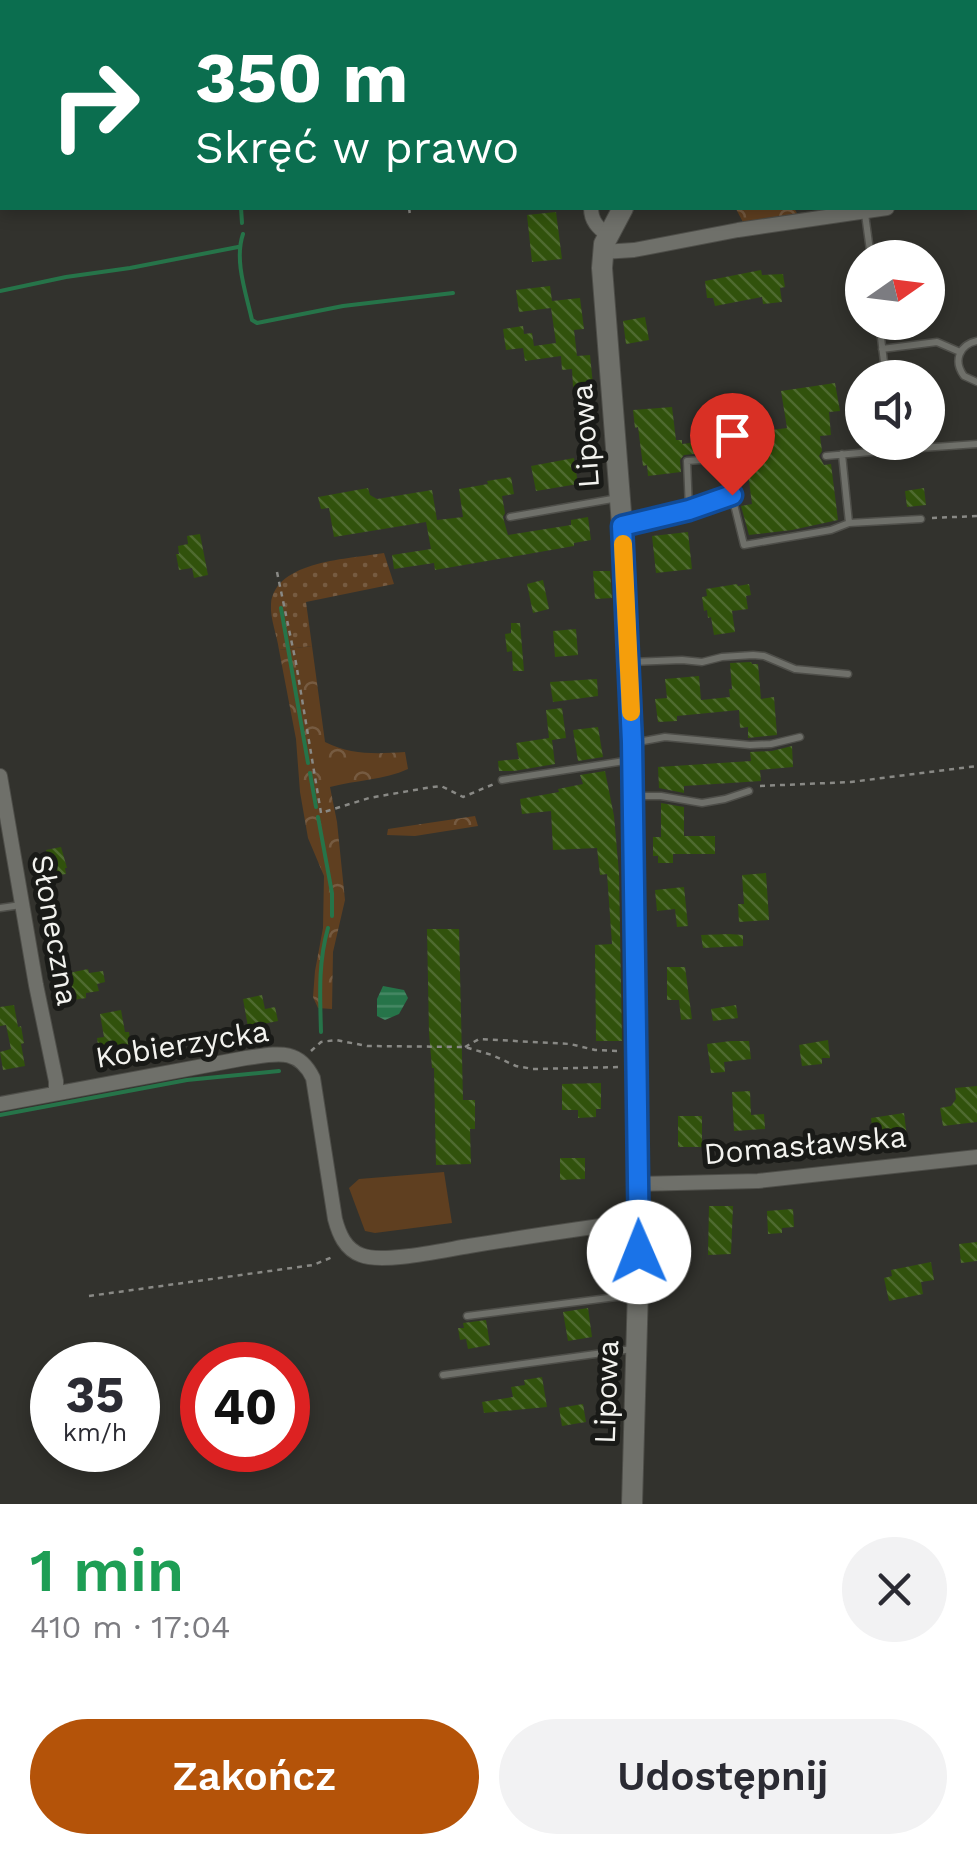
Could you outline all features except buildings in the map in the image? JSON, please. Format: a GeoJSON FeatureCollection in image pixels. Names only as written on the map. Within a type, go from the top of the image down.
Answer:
{"type":"FeatureCollection","features":[{"type":"Feature","properties":{"kind":"street"},"geometry":{"type":"LineString","coordinates":[[591,210],[605,243]]}},
{"type":"Feature","properties":{"kind":"street"},"geometry":{"type":"LineString","coordinates":[[605,243],[622,210]]}},
{"type":"Feature","properties":{"kind":"street"},"geometry":{"type":"LineString","coordinates":[[605,243],[634,250],[876,210]]}},
{"type":"Feature","properties":{"kind":"street","name":"Lipowa"},"geometry":{"type":"LineString","coordinates":[[605,243],[632,751],[638,1184],[638,1348],[632,1504]]}},
{"type":"Feature","properties":{"kind":"street","name":"Słoneczna"},"geometry":{"type":"LineString","coordinates":[[0,776],[56,1092]]}},
{"type":"Feature","properties":{"kind":"street","name":"Kobierzycka"},"geometry":{"type":"LineString","coordinates":[[0,1104],[246,1058],[284,1055],[304,1063],[313,1078],[335,1219],[348,1247]]}},
{"type":"Feature","properties":{"kind":"street","name":"Domasławska"},"geometry":{"type":"LineString","coordinates":[[638,1184],[758,1180],[977,1156]]}},
{"type":"Feature","properties":{"kind":"street"},"geometry":{"type":"LineString","coordinates":[[348,1247],[360,1255],[377,1258],[638,1221]]}},
{"type":"Feature","properties":{"kind":"lane"},"geometry":{"type":"LineString","coordinates":[[864,212],[868,240]]}},
{"type":"Feature","properties":{"kind":"lane"},"geometry":{"type":"LineString","coordinates":[[881,340],[884,360]]}},
{"type":"Feature","properties":{"kind":"lane"},"geometry":{"type":"LineString","coordinates":[[882,349],[937,342],[960,352]]}},
{"type":"Feature","properties":{"kind":"lane"},"geometry":{"type":"LineString","coordinates":[[977,342],[960,352],[960,371],[977,382]]}},
{"type":"Feature","properties":{"kind":"lane"},"geometry":{"type":"LineString","coordinates":[[945,445],[977,444]]}},
{"type":"Feature","properties":{"kind":"lane"},"geometry":{"type":"LineString","coordinates":[[842,454],[849,523]]}},
{"type":"Feature","properties":{"kind":"lane"},"geometry":{"type":"LineString","coordinates":[[826,456],[845,454]]}},
{"type":"Feature","properties":{"kind":"lane"},"geometry":{"type":"LineString","coordinates":[[689,510],[687,462],[726,458],[744,545],[849,523],[921,519]]}},
{"type":"Feature","properties":{"kind":"lane"},"geometry":{"type":"LineString","coordinates":[[622,526],[732,495]]}},
{"type":"Feature","properties":{"kind":"lane"},"geometry":{"type":"LineString","coordinates":[[510,516],[620,498]]}},
{"type":"Feature","properties":{"kind":"lane"},"geometry":{"type":"LineString","coordinates":[[630,662],[702,662],[753,655],[795,669],[848,674]]}},
{"type":"Feature","properties":{"kind":"lane"},"geometry":{"type":"LineString","coordinates":[[502,780],[632,751],[665,737],[734,744],[772,744],[800,737]]}},
{"type":"Feature","properties":{"kind":"lane"},"geometry":{"type":"LineString","coordinates":[[632,796],[702,803],[749,790]]}},
{"type":"Feature","properties":{"kind":"lane"},"geometry":{"type":"LineString","coordinates":[[0,908],[22,904]]}},
{"type":"Feature","properties":{"kind":"lane"},"geometry":{"type":"LineString","coordinates":[[467,1316],[638,1294]]}},
{"type":"Feature","properties":{"kind":"lane"},"geometry":{"type":"LineString","coordinates":[[443,1375],[638,1348]]}},
{"type":"Feature","properties":{"kind":"path"},"geometry":{"type":"LineString","coordinates":[[409,210],[410,215]]}},
{"type":"Feature","properties":{"kind":"path"},"geometry":{"type":"LineString","coordinates":[[921,519],[977,516]]}},
{"type":"Feature","properties":{"kind":"path"},"geometry":{"type":"LineString","coordinates":[[277,572],[320,814],[369,798],[441,786],[463,798],[502,780]]}},
{"type":"Feature","properties":{"kind":"path"},"geometry":{"type":"LineString","coordinates":[[749,790],[977,766]]}},
{"type":"Feature","properties":{"kind":"path"},"geometry":{"type":"LineString","coordinates":[[464,1048],[479,1039],[570,1044],[636,1058]]}},
{"type":"Feature","properties":{"kind":"path"},"geometry":{"type":"LineString","coordinates":[[304,1063],[318,1044],[330,1040],[368,1046],[464,1048],[516,1066],[534,1068],[590,1069],[636,1058]]}},
{"type":"Feature","properties":{"kind":"path"},"geometry":{"type":"LineString","coordinates":[[89,1296],[313,1265],[348,1247]]}},
{"type":"Feature","properties":{"kind":"green space"},"geometry":{"type":"Polygon","coordinates":[[[737,210],[795,210],[798,215],[744,224],[737,210]]]}},
{"type":"Feature","properties":{"kind":"green space"},"geometry":{"type":"Polygon","coordinates":[[[384,553],[394,584],[306,602],[312,646],[279,650],[271,604],[276,589],[286,578],[317,564],[384,553]]]}},
{"type":"Feature","properties":{"kind":"green space"},"geometry":{"type":"Polygon","coordinates":[[[312,646],[325,742],[354,751],[405,752],[408,769],[330,787],[345,900],[333,952],[332,1009],[318,1008],[313,997],[323,928],[324,876],[308,838],[296,739],[279,650],[312,646]]]}},
{"type":"Feature","properties":{"kind":"green space"},"geometry":{"type":"Polygon","coordinates":[[[475,816],[478,826],[415,836],[387,835],[388,829],[475,816]]]}},
{"type":"Feature","properties":{"kind":"green space"},"geometry":{"type":"Polygon","coordinates":[[[444,1172],[452,1223],[365,1231],[349,1188],[359,1179],[444,1172]]]}},
{"type":"Feature","properties":{"kind":"shaded area"},"geometry":{"type":"Polygon","coordinates":[[[383,986],[404,990],[408,998],[399,1014],[385,1020],[377,1016],[377,999],[383,986]]]}},
{"type":"Feature","properties":{"kind":"waterway"},"geometry":{"type":"LineString","coordinates":[[241,210],[242,223]]}},
{"type":"Feature","properties":{"kind":"waterway"},"geometry":{"type":"LineString","coordinates":[[243,234],[242,277],[252,320],[257,323],[343,306],[453,293]]}},
{"type":"Feature","properties":{"kind":"waterway"},"geometry":{"type":"LineString","coordinates":[[0,291],[238,247]]}},
{"type":"Feature","properties":{"kind":"waterway"},"geometry":{"type":"LineString","coordinates":[[281,608],[308,763]]}},
{"type":"Feature","properties":{"kind":"waterway"},"geometry":{"type":"LineString","coordinates":[[310,773],[316,807]]}},
{"type":"Feature","properties":{"kind":"waterway"},"geometry":{"type":"LineString","coordinates":[[318,817],[332,893],[332,916]]}},
{"type":"Feature","properties":{"kind":"waterway"},"geometry":{"type":"LineString","coordinates":[[321,1032],[321,967],[328,928]]}},
{"type":"Feature","properties":{"kind":"waterway"},"geometry":{"type":"LineString","coordinates":[[0,1115],[187,1080],[279,1071]]}},
{"type":"Feature","properties":{"kind":"slow traffic"},"geometry":{"type":"LineString","coordinates":[[623,544],[631,712]]}},
{"type":"Feature","properties":{"kind":"route"},"geometry":{"type":"LineString","coordinates":[[639,1252],[632,742],[622,526],[732,495]]}}]}
